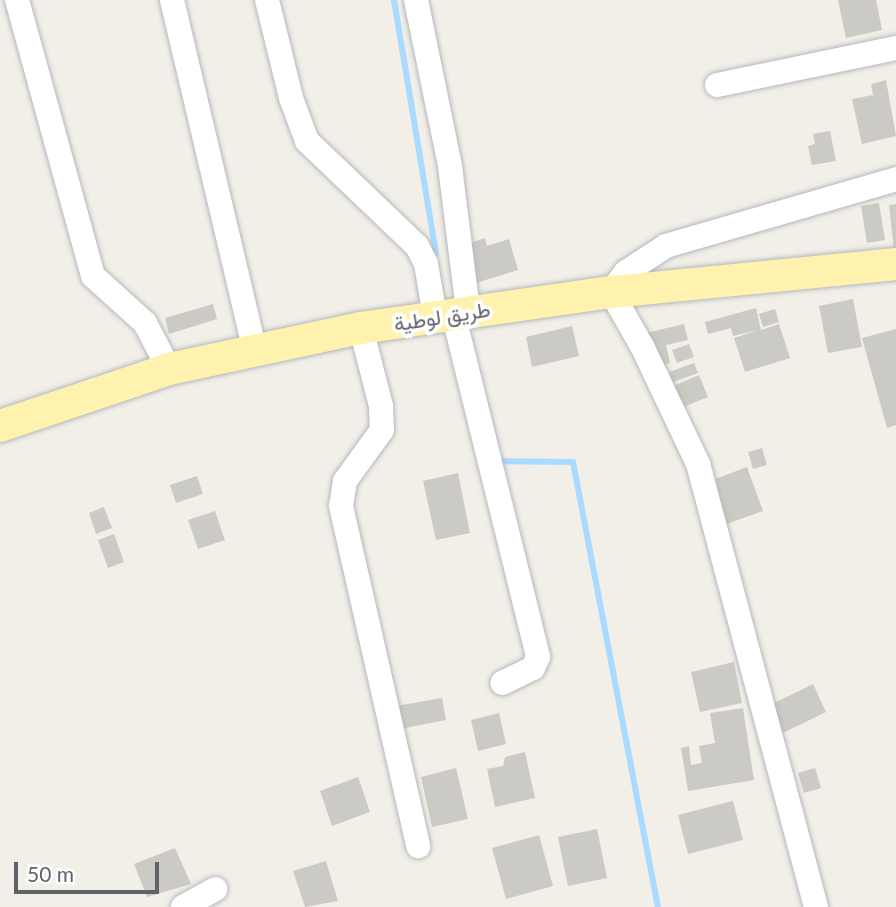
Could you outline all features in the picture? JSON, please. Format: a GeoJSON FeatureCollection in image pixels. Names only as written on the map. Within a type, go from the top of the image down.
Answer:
{"type":"FeatureCollection","features":[{"type":"Feature","properties":{"kind":"main road","name":"طريق لوطية"},"geometry":{"type":"LineString","coordinates":[[0,426],[169,369],[254,348],[361,328],[611,292],[896,264]]}},
{"type":"Feature","properties":{"kind":"street"},"geometry":{"type":"LineString","coordinates":[[17,0],[93,276],[145,323],[169,369]]}},
{"type":"Feature","properties":{"kind":"street"},"geometry":{"type":"LineString","coordinates":[[172,0],[254,348]]}},
{"type":"Feature","properties":{"kind":"street"},"geometry":{"type":"LineString","coordinates":[[267,0],[291,98],[307,141],[417,246],[452,314]]}},
{"type":"Feature","properties":{"kind":"street"},"geometry":{"type":"LineString","coordinates":[[416,0],[450,166],[452,314],[538,657],[533,668],[502,683]]}},
{"type":"Feature","properties":{"kind":"street"},"geometry":{"type":"LineString","coordinates":[[717,85],[896,48]]}},
{"type":"Feature","properties":{"kind":"street"},"geometry":{"type":"LineString","coordinates":[[816,907],[699,467],[688,436],[611,292],[626,272],[666,246],[896,179]]}},
{"type":"Feature","properties":{"kind":"street"},"geometry":{"type":"LineString","coordinates":[[361,328],[381,406],[382,430],[345,481],[341,506],[418,846]]}},
{"type":"Feature","properties":{"kind":"street"},"geometry":{"type":"LineString","coordinates":[[183,907],[215,890]]}},
{"type":"Feature","properties":{"kind":"building"},"geometry":{"type":"Polygon","coordinates":[[[838,0],[876,0],[882,30],[846,38],[838,0]]]}},
{"type":"Feature","properties":{"kind":"building"},"geometry":{"type":"Polygon","coordinates":[[[886,80],[896,136],[862,144],[852,99],[873,95],[871,84],[886,80]]]}},
{"type":"Feature","properties":{"kind":"building"},"geometry":{"type":"Polygon","coordinates":[[[830,131],[836,161],[812,165],[808,146],[815,144],[813,134],[830,131]]]}},
{"type":"Feature","properties":{"kind":"building"},"geometry":{"type":"Polygon","coordinates":[[[879,203],[885,240],[867,243],[861,206],[879,203]]]}},
{"type":"Feature","properties":{"kind":"building"},"geometry":{"type":"Polygon","coordinates":[[[896,204],[896,251],[894,251],[889,205],[896,204]]]}},
{"type":"Feature","properties":{"kind":"building"},"geometry":{"type":"Polygon","coordinates":[[[485,238],[487,246],[509,239],[518,270],[473,284],[461,246],[485,238]]]}},
{"type":"Feature","properties":{"kind":"building"},"geometry":{"type":"Polygon","coordinates":[[[853,299],[862,347],[828,353],[819,306],[853,299]]]}},
{"type":"Feature","properties":{"kind":"building"},"geometry":{"type":"Polygon","coordinates":[[[213,304],[217,319],[169,334],[165,318],[213,304]]]}},
{"type":"Feature","properties":{"kind":"building"},"geometry":{"type":"Polygon","coordinates":[[[756,308],[761,330],[779,324],[790,358],[745,372],[734,338],[758,330],[733,336],[731,328],[708,334],[705,322],[756,308]]]}},
{"type":"Feature","properties":{"kind":"building"},"geometry":{"type":"Polygon","coordinates":[[[775,309],[779,322],[763,327],[759,314],[775,309]]]}},
{"type":"Feature","properties":{"kind":"building"},"geometry":{"type":"Polygon","coordinates":[[[684,324],[688,340],[666,345],[670,363],[654,367],[646,333],[684,324]]]}},
{"type":"Feature","properties":{"kind":"building"},"geometry":{"type":"Polygon","coordinates":[[[572,326],[579,356],[532,367],[526,337],[572,326]]]}},
{"type":"Feature","properties":{"kind":"building"},"geometry":{"type":"Polygon","coordinates":[[[896,329],[896,425],[887,428],[862,338],[896,329]]]}},
{"type":"Feature","properties":{"kind":"building"},"geometry":{"type":"Polygon","coordinates":[[[689,344],[694,357],[677,363],[672,350],[689,344]]]}},
{"type":"Feature","properties":{"kind":"building"},"geometry":{"type":"Polygon","coordinates":[[[694,363],[698,373],[673,382],[669,372],[694,363]]]}},
{"type":"Feature","properties":{"kind":"building"},"geometry":{"type":"Polygon","coordinates":[[[699,375],[708,397],[678,409],[669,388],[699,375]]]}},
{"type":"Feature","properties":{"kind":"building"},"geometry":{"type":"Polygon","coordinates":[[[762,448],[767,465],[753,469],[748,452],[762,448]]]}},
{"type":"Feature","properties":{"kind":"building"},"geometry":{"type":"Polygon","coordinates":[[[747,467],[763,511],[718,527],[702,484],[747,467]]]}},
{"type":"Feature","properties":{"kind":"building"},"geometry":{"type":"Polygon","coordinates":[[[458,473],[470,533],[436,540],[423,481],[458,473]]]}},
{"type":"Feature","properties":{"kind":"building"},"geometry":{"type":"Polygon","coordinates":[[[197,476],[203,494],[176,503],[170,485],[197,476]]]}},
{"type":"Feature","properties":{"kind":"building"},"geometry":{"type":"Polygon","coordinates":[[[104,507],[112,528],[96,534],[89,513],[104,507]]]}},
{"type":"Feature","properties":{"kind":"building"},"geometry":{"type":"Polygon","coordinates":[[[215,511],[225,540],[198,549],[188,520],[215,511]]]}},
{"type":"Feature","properties":{"kind":"building"},"geometry":{"type":"Polygon","coordinates":[[[114,534],[124,562],[108,568],[98,540],[114,534]]]}},
{"type":"Feature","properties":{"kind":"building"},"geometry":{"type":"Polygon","coordinates":[[[734,662],[742,703],[700,712],[691,672],[734,662]]]}},
{"type":"Feature","properties":{"kind":"building"},"geometry":{"type":"Polygon","coordinates":[[[813,684],[826,712],[779,735],[766,707],[813,684]]]}},
{"type":"Feature","properties":{"kind":"building"},"geometry":{"type":"Polygon","coordinates":[[[442,698],[446,720],[400,729],[396,706],[442,698]]]}},
{"type":"Feature","properties":{"kind":"building"},"geometry":{"type":"Polygon","coordinates":[[[743,708],[754,780],[688,791],[681,748],[689,746],[691,765],[702,763],[699,746],[715,743],[710,713],[743,708]]]}},
{"type":"Feature","properties":{"kind":"building"},"geometry":{"type":"Polygon","coordinates":[[[499,713],[506,744],[478,751],[471,720],[499,713]]]}},
{"type":"Feature","properties":{"kind":"building"},"geometry":{"type":"Polygon","coordinates":[[[525,752],[535,798],[495,807],[487,769],[503,766],[505,757],[525,752]]]}},
{"type":"Feature","properties":{"kind":"building"},"geometry":{"type":"Polygon","coordinates":[[[456,768],[468,819],[432,827],[421,777],[456,768]]]}},
{"type":"Feature","properties":{"kind":"building"},"geometry":{"type":"Polygon","coordinates":[[[815,768],[821,788],[804,793],[798,773],[815,768]]]}},
{"type":"Feature","properties":{"kind":"building"},"geometry":{"type":"Polygon","coordinates":[[[358,777],[370,812],[332,826],[320,791],[358,777]]]}},
{"type":"Feature","properties":{"kind":"building"},"geometry":{"type":"Polygon","coordinates":[[[733,801],[743,840],[688,854],[678,815],[733,801]]]}},
{"type":"Feature","properties":{"kind":"building"},"geometry":{"type":"Polygon","coordinates":[[[597,829],[607,878],[568,886],[558,837],[597,829]]]}},
{"type":"Feature","properties":{"kind":"building"},"geometry":{"type":"Polygon","coordinates":[[[539,835],[553,886],[506,899],[492,848],[539,835]]]}},
{"type":"Feature","properties":{"kind":"building"},"geometry":{"type":"Polygon","coordinates":[[[175,848],[191,884],[147,897],[134,864],[175,848]]]}},
{"type":"Feature","properties":{"kind":"building"},"geometry":{"type":"Polygon","coordinates":[[[326,861],[338,901],[305,907],[293,871],[326,861]]]}},
{"type":"Feature","properties":{"kind":"waterway"},"geometry":{"type":"LineString","coordinates":[[394,0],[436,254]]}},
{"type":"Feature","properties":{"kind":"waterway"},"geometry":{"type":"LineString","coordinates":[[496,461],[573,462],[658,907]]}}]}
